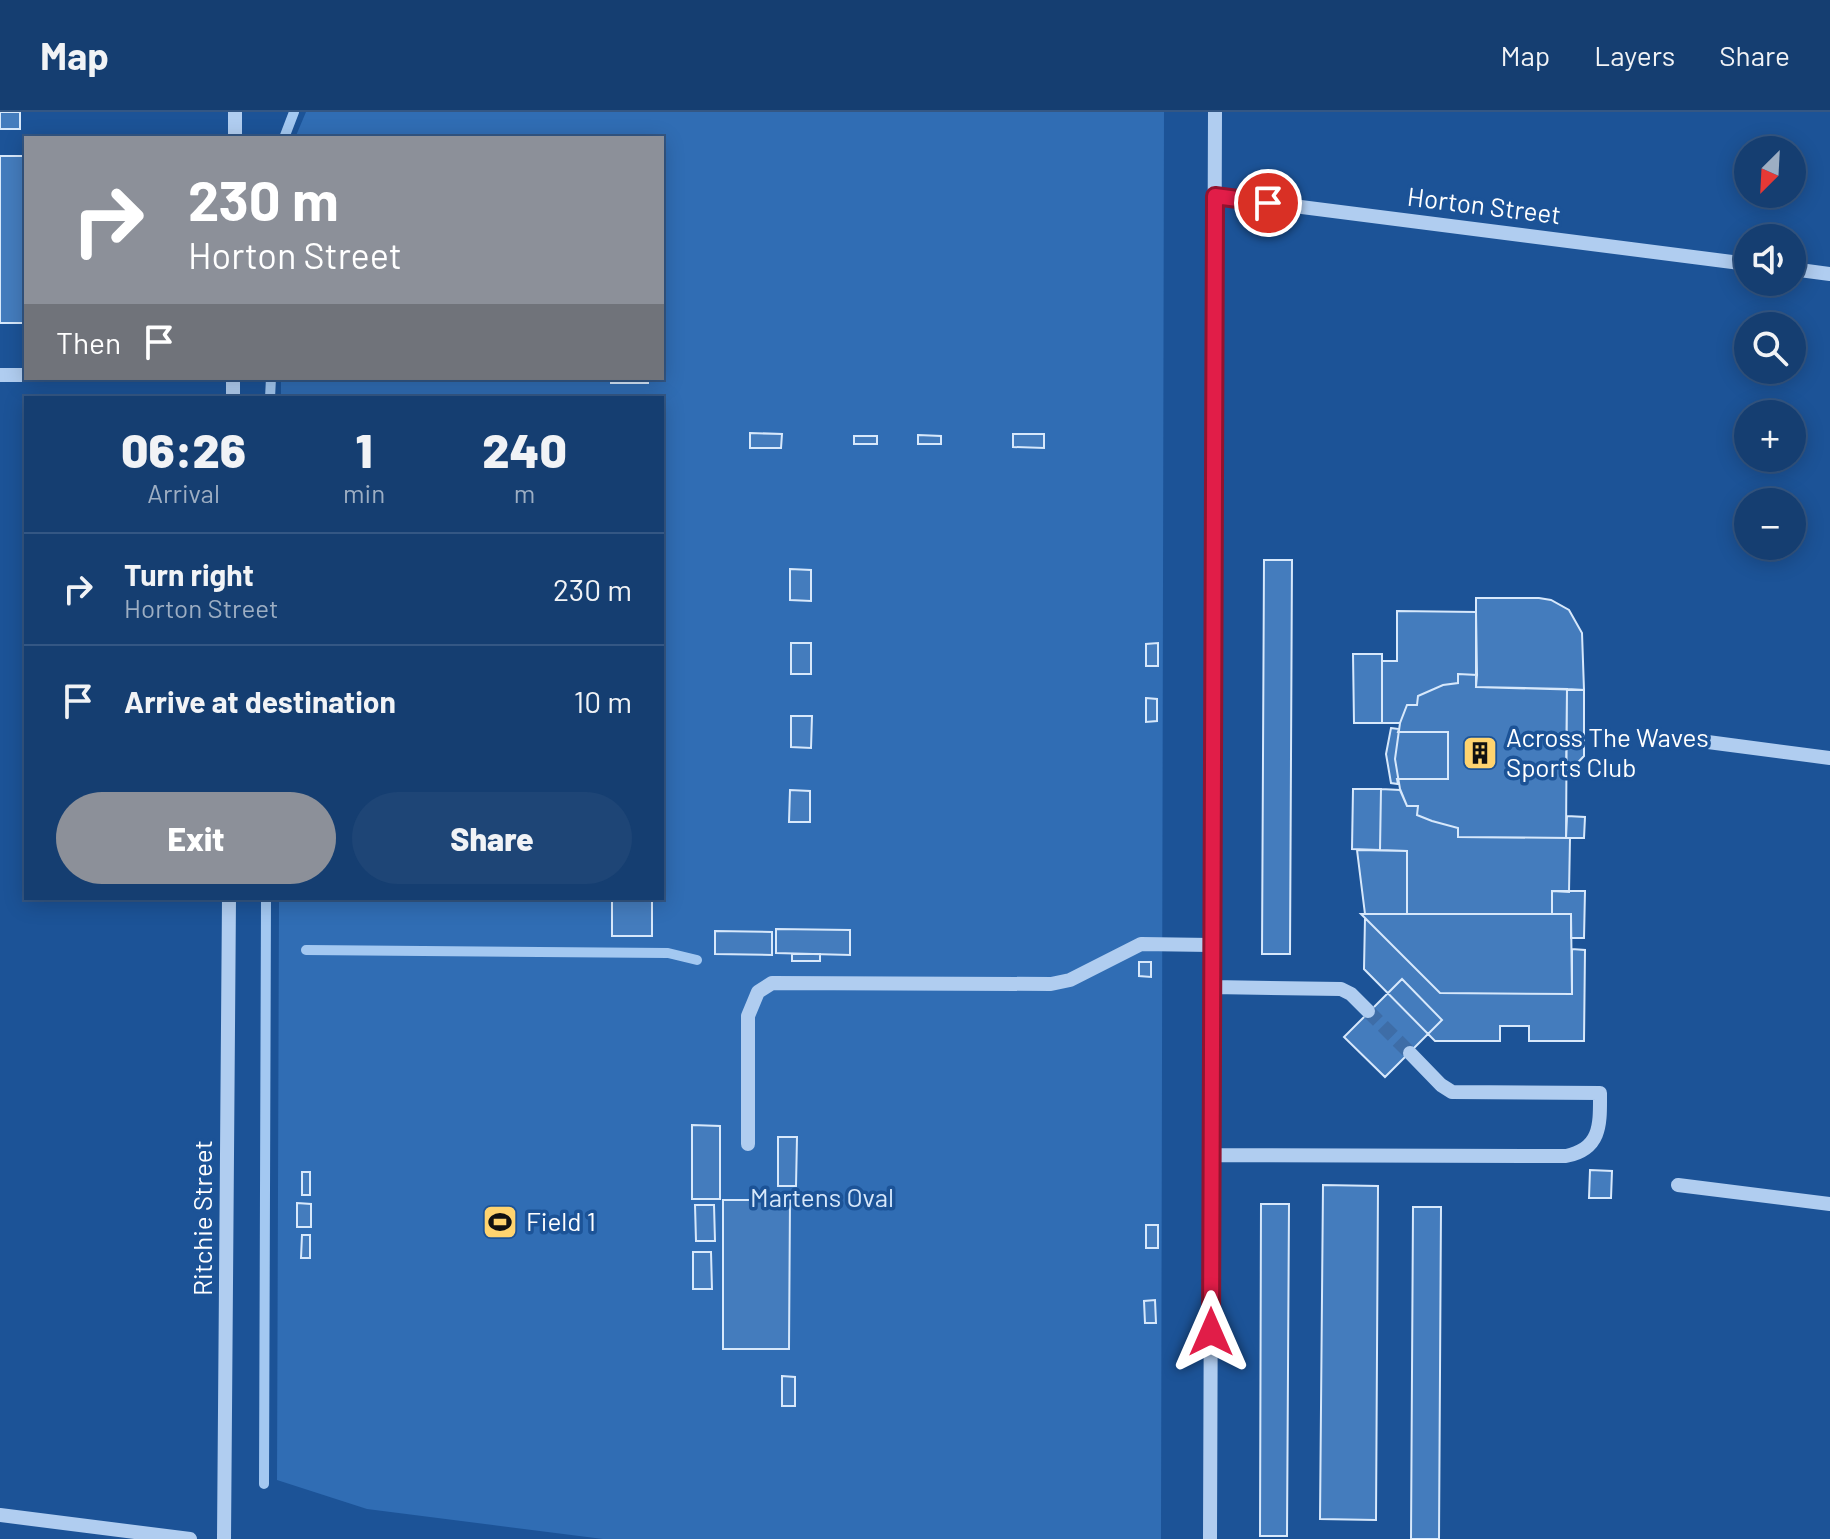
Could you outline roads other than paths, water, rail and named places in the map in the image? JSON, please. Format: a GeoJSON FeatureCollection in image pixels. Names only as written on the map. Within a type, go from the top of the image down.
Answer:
{"type":"FeatureCollection","features":[{"type":"Feature","properties":{"kind":"street"},"geometry":{"type":"LineString","coordinates":[[235,112],[235,136]]}},
{"type":"Feature","properties":{"kind":"street"},"geometry":{"type":"LineString","coordinates":[[1210,1539],[1215,112]]}},
{"type":"Feature","properties":{"kind":"street","name":"Horton Street"},"geometry":{"type":"LineString","coordinates":[[1215,196],[1734,262]]}},
{"type":"Feature","properties":{"kind":"street"},"geometry":{"type":"LineString","coordinates":[[1806,271],[1830,274]]}},
{"type":"Feature","properties":{"kind":"street"},"geometry":{"type":"LineString","coordinates":[[0,375],[24,375]]}},
{"type":"Feature","properties":{"kind":"street"},"geometry":{"type":"LineString","coordinates":[[1685,739],[1830,758]]}},
{"type":"Feature","properties":{"kind":"street","name":"Ritchie Street"},"geometry":{"type":"LineString","coordinates":[[224,1539],[229,900]]}},
{"type":"Feature","properties":{"kind":"street"},"geometry":{"type":"LineString","coordinates":[[748,1144],[748,1016],[758,992],[772,983],[1051,984],[1070,980],[1141,944],[1211,945]]}},
{"type":"Feature","properties":{"kind":"street"},"geometry":{"type":"LineString","coordinates":[[1212,987],[1341,989],[1351,994],[1368,1011]]}},
{"type":"Feature","properties":{"kind":"street"},"geometry":{"type":"LineString","coordinates":[[1212,1155],[1566,1156],[1578,1153],[1597,1136],[1600,1093],[1452,1092],[1410,1053]]}},
{"type":"Feature","properties":{"kind":"street"},"geometry":{"type":"LineString","coordinates":[[1678,1185],[1830,1204]]}},
{"type":"Feature","properties":{"kind":"street"},"geometry":{"type":"LineString","coordinates":[[0,1515],[190,1539]]}},
{"type":"Feature","properties":{"kind":"waterway"},"geometry":{"type":"LineString","coordinates":[[285,136],[294,112]]}},
{"type":"Feature","properties":{"kind":"waterway"},"geometry":{"type":"LineString","coordinates":[[270,396],[271,380]]}},
{"type":"Feature","properties":{"kind":"waterway"},"geometry":{"type":"LineString","coordinates":[[264,1484],[266,900]]}},
{"type":"Feature","properties":{"kind":"waterway"},"geometry":{"type":"LineString","coordinates":[[306,950],[668,953],[697,960]]}},
{"type":"Feature","properties":{"kind":"tunnel"},"geometry":{"type":"LineString","coordinates":[[1368,1011],[1410,1053]]}},
{"type":"Feature","properties":{"kind":"place","name":"Across The Waves Sports Club"},"geometry":{"type":"Point","coordinates":[1480,753]}},
{"type":"Feature","properties":{"kind":"place","name":"Field 1"},"geometry":{"type":"Point","coordinates":[500,1222]}},
{"type":"Feature","properties":{"kind":"park label","name":"Martens Oval"},"geometry":{"type":"Point","coordinates":[822,1198]}}]}
